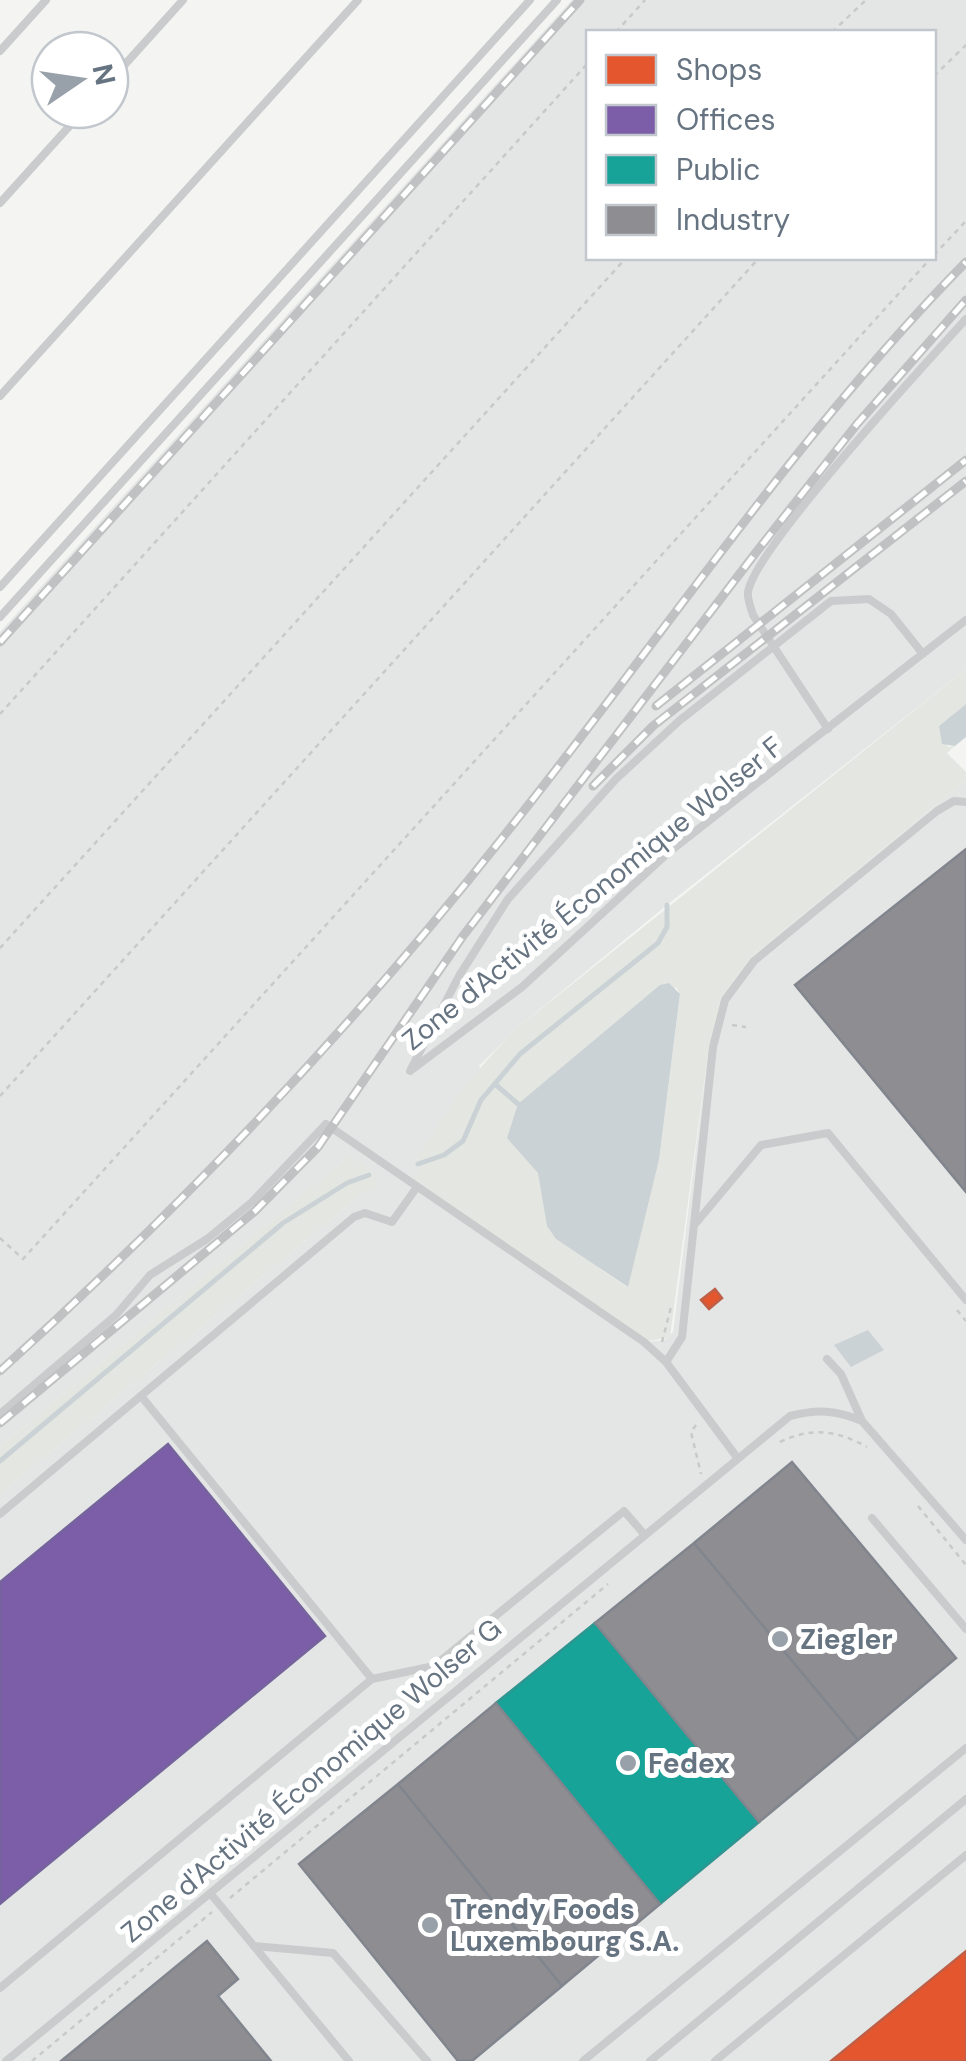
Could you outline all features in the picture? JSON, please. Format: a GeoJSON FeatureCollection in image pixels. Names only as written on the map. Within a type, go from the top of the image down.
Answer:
{"type":"FeatureCollection","features":[{"type":"Feature","properties":{"kind":"lane"},"geometry":{"type":"LineString","coordinates":[[0,51],[46,0]]}},
{"type":"Feature","properties":{"kind":"lane"},"geometry":{"type":"LineString","coordinates":[[130,59],[183,0]]}},
{"type":"Feature","properties":{"kind":"lane"},"geometry":{"type":"LineString","coordinates":[[0,396],[358,0]]}},
{"type":"Feature","properties":{"kind":"lane"},"geometry":{"type":"LineString","coordinates":[[0,587],[530,0]]}},
{"type":"Feature","properties":{"kind":"lane"},"geometry":{"type":"LineString","coordinates":[[0,617],[557,0]]}},
{"type":"Feature","properties":{"kind":"lane"},"geometry":{"type":"LineString","coordinates":[[0,203],[66,130]]}},
{"type":"Feature","properties":{"kind":"lane"},"geometry":{"type":"LineString","coordinates":[[828,729],[753,615],[747,595],[757,569],[844,458],[966,319]]}},
{"type":"Feature","properties":{"kind":"lane","name":"Zone d'Activité Économique Wolser F"},"geometry":{"type":"LineString","coordinates":[[923,654],[891,614],[869,598],[848,597],[830,602],[773,647],[616,779],[508,899],[459,976],[410,1071],[522,986],[669,852],[828,729],[923,654],[966,620]]}},
{"type":"Feature","properties":{"kind":"lane"},"geometry":{"type":"LineString","coordinates":[[666,1362],[682,1338],[717,1023],[738,979],[936,810],[954,801],[966,802]]}},
{"type":"Feature","properties":{"kind":"lane"},"geometry":{"type":"LineString","coordinates":[[0,1414],[116,1314],[150,1275],[208,1239],[252,1202],[326,1124],[584,1298],[666,1362],[736,1456]]}},
{"type":"Feature","properties":{"kind":"lane"},"geometry":{"type":"LineString","coordinates":[[695,1225],[762,1145],[828,1133],[966,1300]]}},
{"type":"Feature","properties":{"kind":"lane"},"geometry":{"type":"LineString","coordinates":[[0,1514],[354,1217],[365,1213],[392,1222],[414,1184]]}},
{"type":"Feature","properties":{"kind":"lane"},"geometry":{"type":"LineString","coordinates":[[827,1359],[841,1374],[862,1421],[966,1540]]}},
{"type":"Feature","properties":{"kind":"lane","name":"Zone d'Activité Économique Wolser G"},"geometry":{"type":"LineString","coordinates":[[141,1396],[372,1678]]}},
{"type":"Feature","properties":{"kind":"lane","name":"Zone d'Activité Économique Wolser G"},"geometry":{"type":"LineString","coordinates":[[6,2061],[736,1456],[790,1416],[826,1410],[862,1421]]}},
{"type":"Feature","properties":{"kind":"lane","name":"Zone d'Activité Économique Wolser G"},"geometry":{"type":"LineString","coordinates":[[0,1988],[372,1678],[434,1666],[624,1511],[644,1534]]}},
{"type":"Feature","properties":{"kind":"lane"},"geometry":{"type":"LineString","coordinates":[[872,1518],[966,1629]]}},
{"type":"Feature","properties":{"kind":"lane"},"geometry":{"type":"LineString","coordinates":[[583,2061],[966,1748]]}},
{"type":"Feature","properties":{"kind":"lane"},"geometry":{"type":"LineString","coordinates":[[650,2061],[966,1799]]}},
{"type":"Feature","properties":{"kind":"lane"},"geometry":{"type":"LineString","coordinates":[[716,2061],[966,1855]]}},
{"type":"Feature","properties":{"kind":"lane"},"geometry":{"type":"LineString","coordinates":[[210,1893],[349,2061]]}},
{"type":"Feature","properties":{"kind":"lane"},"geometry":{"type":"LineString","coordinates":[[254,1946],[333,1953],[426,2061]]}},
{"type":"Feature","properties":{"kind":"path"},"geometry":{"type":"LineString","coordinates":[[618,30],[646,0]]}},
{"type":"Feature","properties":{"kind":"path"},"geometry":{"type":"LineString","coordinates":[[834,30],[866,0]]}},
{"type":"Feature","properties":{"kind":"path"},"geometry":{"type":"LineString","coordinates":[[936,74],[966,45]]}},
{"type":"Feature","properties":{"kind":"path"},"geometry":{"type":"LineString","coordinates":[[0,714],[586,65]]}},
{"type":"Feature","properties":{"kind":"path"},"geometry":{"type":"LineString","coordinates":[[936,252],[966,220]]}},
{"type":"Feature","properties":{"kind":"path"},"geometry":{"type":"LineString","coordinates":[[0,948],[624,260]]}},
{"type":"Feature","properties":{"kind":"path"},"geometry":{"type":"LineString","coordinates":[[0,1096],[757,260]]}},
{"type":"Feature","properties":{"kind":"path"},"geometry":{"type":"LineString","coordinates":[[0,1238],[23,1259],[928,260]]}},
{"type":"Feature","properties":{"kind":"path"},"geometry":{"type":"LineString","coordinates":[[706,1482],[692,1432],[708,1416]]}},
{"type":"Feature","properties":{"kind":"path"},"geometry":{"type":"LineString","coordinates":[[779,1442],[796,1434],[833,1432],[867,1447]]}},
{"type":"Feature","properties":{"kind":"path"},"geometry":{"type":"LineString","coordinates":[[917,1505],[966,1564]]}},
{"type":"Feature","properties":{"kind":"path"},"geometry":{"type":"LineString","coordinates":[[32,2061],[607,1584]]}},
{"type":"Feature","properties":{"kind":"shaded area"},"geometry":{"type":"Polygon","coordinates":[[[572,0],[966,0],[966,669],[667,905],[516,1029],[479,1066],[644,1342],[664,1340],[673,1332],[709,1046],[721,998],[750,958],[966,780],[966,2061],[0,2061],[0,1493],[365,1191],[374,1174],[349,1157],[0,1447],[0,632],[572,0]]]}},
{"type":"Feature","properties":{"kind":"shaded area"},"geometry":{"type":"Polygon","coordinates":[[[966,669],[966,704],[939,726],[948,747],[955,746],[947,753],[966,772],[966,780],[750,958],[721,998],[709,1046],[670,1337],[644,1342],[411,1182],[419,1170],[417,1160],[450,1108],[516,1029],[966,669]],[[676,987],[538,1173],[547,1226],[556,1239],[627,1287],[659,1160],[680,995],[676,987]]]}},
{"type":"Feature","properties":{"kind":"shaded area"},"geometry":{"type":"Polygon","coordinates":[[[966,704],[966,737],[955,746],[942,744],[939,726],[966,704]]]}},
{"type":"Feature","properties":{"kind":"shaded area"},"geometry":{"type":"Polygon","coordinates":[[[669,983],[680,994],[659,1160],[628,1287],[556,1239],[547,1226],[538,1173],[507,1138],[518,1104],[660,985],[669,983]]]}},
{"type":"Feature","properties":{"kind":"shaded area"},"geometry":{"type":"Polygon","coordinates":[[[350,1156],[374,1174],[376,1189],[365,1191],[0,1493],[0,1447],[350,1156]]]}},
{"type":"Feature","properties":{"kind":"shaded area"},"geometry":{"type":"Polygon","coordinates":[[[868,1330],[884,1350],[851,1367],[834,1345],[868,1330]]]}},
{"type":"Feature","properties":{"kind":"building: Shops"},"geometry":{"type":"Polygon","coordinates":[[[715,1289],[722,1298],[709,1309],[701,1300],[715,1289]]]}},
{"type":"Feature","properties":{"kind":"building: Shops"},"geometry":{"type":"Polygon","coordinates":[[[966,1951],[966,2061],[831,2061],[966,1951]]]}},
{"type":"Feature","properties":{"kind":"building: Offices"},"geometry":{"type":"Polygon","coordinates":[[[168,1444],[325,1636],[0,1904],[0,1582],[168,1444]]]}},
{"type":"Feature","properties":{"kind":"building: Public","name":"Fedex"},"geometry":{"type":"Polygon","coordinates":[[[595,1623],[759,1822],[660,1904],[496,1703],[595,1623]]]}},
{"type":"Feature","properties":{"kind":"building: Industry"},"geometry":{"type":"Polygon","coordinates":[[[966,849],[966,1192],[795,985],[966,849]]]}},
{"type":"Feature","properties":{"kind":"building: Industry"},"geometry":{"type":"Polygon","coordinates":[[[792,1462],[956,1658],[858,1740],[694,1543],[792,1462]]]}},
{"type":"Feature","properties":{"kind":"building: Industry"},"geometry":{"type":"Polygon","coordinates":[[[694,1543],[858,1740],[759,1822],[595,1623],[694,1543]]]}},
{"type":"Feature","properties":{"kind":"building: Industry"},"geometry":{"type":"Polygon","coordinates":[[[496,1703],[660,1904],[562,1986],[398,1784],[496,1703]]]}},
{"type":"Feature","properties":{"kind":"building: Industry","name":"Trendy Foods Luxembourg S.A."},"geometry":{"type":"Polygon","coordinates":[[[398,1784],[562,1986],[472,2061],[458,2061],[299,1864],[398,1784]]]}},
{"type":"Feature","properties":{"kind":"building: Industry"},"geometry":{"type":"Polygon","coordinates":[[[207,1941],[238,1979],[218,1996],[271,2061],[61,2061],[207,1941]]]}},
{"type":"Feature","properties":{"kind":"waterway"},"geometry":{"type":"LineString","coordinates":[[418,1164],[444,1155],[463,1141],[481,1100],[520,1054],[658,943],[667,927],[667,905]]}},
{"type":"Feature","properties":{"kind":"waterway"},"geometry":{"type":"LineString","coordinates":[[495,1084],[518,1104]]}},
{"type":"Feature","properties":{"kind":"waterway"},"geometry":{"type":"LineString","coordinates":[[0,1461],[283,1223],[347,1183],[369,1175]]}},
{"type":"Feature","properties":{"kind":"railway"},"geometry":{"type":"LineString","coordinates":[[0,642],[580,0]]}},
{"type":"Feature","properties":{"kind":"railway"},"geometry":{"type":"LineString","coordinates":[[0,1371],[200,1179],[389,975],[507,832],[786,469],[903,329],[966,262]]}},
{"type":"Feature","properties":{"kind":"railway"},"geometry":{"type":"LineString","coordinates":[[0,1423],[255,1211],[318,1147],[463,936],[754,555],[857,424],[966,300]]}},
{"type":"Feature","properties":{"kind":"railway"},"geometry":{"type":"LineString","coordinates":[[656,706],[966,460]]}},
{"type":"Feature","properties":{"kind":"railway"},"geometry":{"type":"LineString","coordinates":[[593,786],[653,726],[966,481]]}},
{"type":"Feature","properties":{"kind":"place","name":"Ziegler"},"geometry":{"type":"Point","coordinates":[780,1639]}},
{"type":"Feature","properties":{"kind":"place","name":"Fedex"},"geometry":{"type":"Point","coordinates":[628,1763]}},
{"type":"Feature","properties":{"kind":"place","name":"Trendy Foods Luxembourg S.A."},"geometry":{"type":"Point","coordinates":[430,1925]}}]}
